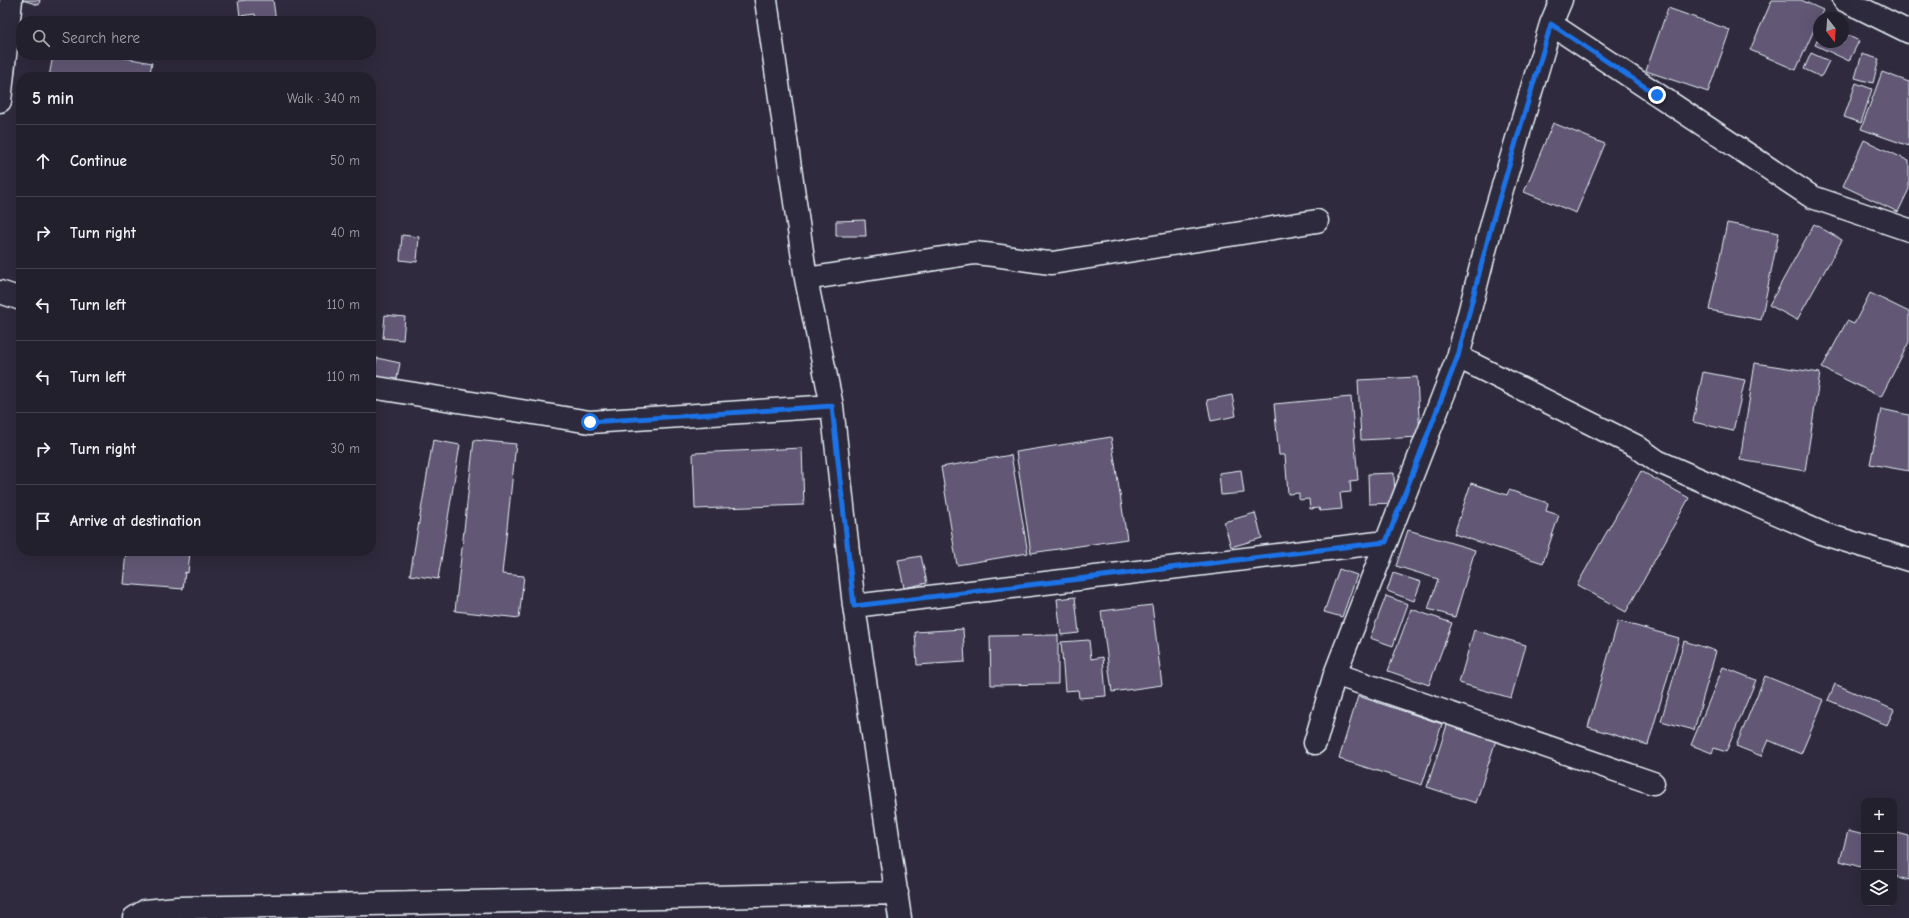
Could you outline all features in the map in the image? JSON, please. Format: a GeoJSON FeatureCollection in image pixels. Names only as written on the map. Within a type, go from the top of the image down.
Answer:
{"type":"FeatureCollection","features":[{"type":"Feature","properties":{"kind":"street"},"geometry":{"type":"LineString","coordinates":[[0,101],[11,0]]}},
{"type":"Feature","properties":{"kind":"street"},"geometry":{"type":"LineString","coordinates":[[766,0],[806,279],[832,406],[854,606],[900,918]]}},
{"type":"Feature","properties":{"kind":"street"},"geometry":{"type":"LineString","coordinates":[[1315,743],[1335,674],[1458,356],[1492,223],[1551,24],[1561,0]]}},
{"type":"Feature","properties":{"kind":"street"},"geometry":{"type":"LineString","coordinates":[[1849,2],[1909,32]]}},
{"type":"Feature","properties":{"kind":"street"},"geometry":{"type":"LineString","coordinates":[[1551,24],[1812,197],[1909,230]]}},
{"type":"Feature","properties":{"kind":"street"},"geometry":{"type":"LineString","coordinates":[[806,279],[975,253],[1052,263],[1317,221]]}},
{"type":"Feature","properties":{"kind":"street"},"geometry":{"type":"LineString","coordinates":[[0,292],[16,297]]}},
{"type":"Feature","properties":{"kind":"street"},"geometry":{"type":"LineString","coordinates":[[1458,356],[1636,446],[1657,461],[1824,534],[1909,560]]}},
{"type":"Feature","properties":{"kind":"street"},"geometry":{"type":"LineString","coordinates":[[376,388],[590,422],[832,406]]}},
{"type":"Feature","properties":{"kind":"street"},"geometry":{"type":"LineString","coordinates":[[854,606],[1386,542]]}},
{"type":"Feature","properties":{"kind":"street"},"geometry":{"type":"LineString","coordinates":[[1335,674],[1653,783]]}},
{"type":"Feature","properties":{"kind":"street"},"geometry":{"type":"LineString","coordinates":[[134,918],[146,911],[177,908],[897,893]]}},
{"type":"Feature","properties":{"kind":"building"},"geometry":{"type":"Polygon","coordinates":[[[22,0],[40,0],[39,5],[22,0]]]}},
{"type":"Feature","properties":{"kind":"building"},"geometry":{"type":"Polygon","coordinates":[[[273,0],[275,16],[255,16],[255,14],[240,16],[238,1],[273,0]]]}},
{"type":"Feature","properties":{"kind":"building"},"geometry":{"type":"Polygon","coordinates":[[[1772,0],[1801,0],[1823,10],[1822,12],[1813,12],[1813,32],[1796,70],[1750,50],[1772,0]]]}},
{"type":"Feature","properties":{"kind":"building"},"geometry":{"type":"Polygon","coordinates":[[[1668,8],[1730,30],[1708,92],[1646,71],[1668,8]]]}},
{"type":"Feature","properties":{"kind":"building"},"geometry":{"type":"Polygon","coordinates":[[[1849,36],[1859,41],[1849,61],[1821,48],[1849,48],[1849,36]]]}},
{"type":"Feature","properties":{"kind":"building"},"geometry":{"type":"Polygon","coordinates":[[[1811,53],[1829,61],[1821,77],[1804,69],[1811,53]]]}},
{"type":"Feature","properties":{"kind":"building"},"geometry":{"type":"Polygon","coordinates":[[[1862,54],[1879,59],[1873,83],[1855,78],[1862,54]]]}},
{"type":"Feature","properties":{"kind":"building"},"geometry":{"type":"Polygon","coordinates":[[[52,60],[136,60],[152,63],[150,72],[50,72],[52,60]]]}},
{"type":"Feature","properties":{"kind":"building"},"geometry":{"type":"Polygon","coordinates":[[[1882,72],[1909,82],[1909,146],[1861,129],[1882,72]]]}},
{"type":"Feature","properties":{"kind":"building"},"geometry":{"type":"Polygon","coordinates":[[[1856,83],[1872,89],[1861,123],[1844,117],[1856,83]]]}},
{"type":"Feature","properties":{"kind":"building"},"geometry":{"type":"Polygon","coordinates":[[[1553,123],[1605,144],[1576,213],[1524,192],[1553,123]]]}},
{"type":"Feature","properties":{"kind":"building"},"geometry":{"type":"Polygon","coordinates":[[[1864,140],[1909,161],[1909,189],[1898,212],[1843,186],[1864,140]]]}},
{"type":"Feature","properties":{"kind":"building"},"geometry":{"type":"Polygon","coordinates":[[[865,220],[866,236],[836,236],[836,221],[865,220]]]}},
{"type":"Feature","properties":{"kind":"building"},"geometry":{"type":"Polygon","coordinates":[[[1727,223],[1779,233],[1761,320],[1709,310],[1727,223]]]}},
{"type":"Feature","properties":{"kind":"building"},"geometry":{"type":"Polygon","coordinates":[[[1814,224],[1842,240],[1797,320],[1769,305],[1814,224]]]}},
{"type":"Feature","properties":{"kind":"building"},"geometry":{"type":"Polygon","coordinates":[[[402,235],[419,237],[417,262],[400,260],[402,235]]]}},
{"type":"Feature","properties":{"kind":"building"},"geometry":{"type":"Polygon","coordinates":[[[1870,293],[1909,312],[1909,342],[1881,397],[1822,368],[1847,321],[1854,324],[1870,293]]]}},
{"type":"Feature","properties":{"kind":"building"},"geometry":{"type":"Polygon","coordinates":[[[385,315],[405,317],[403,340],[383,338],[385,315]]]}},
{"type":"Feature","properties":{"kind":"building"},"geometry":{"type":"Polygon","coordinates":[[[377,358],[400,363],[396,384],[376,381],[377,358]]]}},
{"type":"Feature","properties":{"kind":"building"},"geometry":{"type":"Polygon","coordinates":[[[1755,363],[1820,373],[1805,471],[1740,460],[1755,363]]]}},
{"type":"Feature","properties":{"kind":"building"},"geometry":{"type":"Polygon","coordinates":[[[1703,372],[1745,380],[1733,431],[1693,422],[1703,372]]]}},
{"type":"Feature","properties":{"kind":"building"},"geometry":{"type":"Polygon","coordinates":[[[1417,377],[1420,437],[1361,440],[1358,380],[1417,377]]]}},
{"type":"Feature","properties":{"kind":"building"},"geometry":{"type":"Polygon","coordinates":[[[1232,395],[1236,416],[1211,421],[1207,400],[1232,395]]]}},
{"type":"Feature","properties":{"kind":"building"},"geometry":{"type":"Polygon","coordinates":[[[1351,397],[1358,480],[1350,481],[1351,492],[1340,493],[1342,509],[1320,511],[1319,508],[1310,509],[1309,499],[1299,500],[1299,493],[1288,494],[1285,455],[1279,455],[1274,404],[1351,397]]]}},
{"type":"Feature","properties":{"kind":"building"},"geometry":{"type":"Polygon","coordinates":[[[1881,409],[1909,415],[1909,471],[1870,464],[1881,409]]]}},
{"type":"Feature","properties":{"kind":"building"},"geometry":{"type":"Polygon","coordinates":[[[1111,437],[1127,539],[1031,553],[1016,452],[1111,437]]]}},
{"type":"Feature","properties":{"kind":"building"},"geometry":{"type":"Polygon","coordinates":[[[433,440],[460,445],[438,579],[410,575],[433,440]]]}},
{"type":"Feature","properties":{"kind":"building"},"geometry":{"type":"Polygon","coordinates":[[[474,440],[516,444],[502,574],[524,576],[519,618],[455,611],[474,440]]]}},
{"type":"Feature","properties":{"kind":"building"},"geometry":{"type":"Polygon","coordinates":[[[802,448],[804,505],[695,509],[693,453],[802,448]]]}},
{"type":"Feature","properties":{"kind":"building"},"geometry":{"type":"Polygon","coordinates":[[[1011,455],[1028,553],[957,565],[941,467],[1011,455]]]}},
{"type":"Feature","properties":{"kind":"building"},"geometry":{"type":"Polygon","coordinates":[[[1241,470],[1244,493],[1221,495],[1219,473],[1241,470]]]}},
{"type":"Feature","properties":{"kind":"building"},"geometry":{"type":"Polygon","coordinates":[[[1641,471],[1689,498],[1626,612],[1577,585],[1641,471]]]}},
{"type":"Feature","properties":{"kind":"building"},"geometry":{"type":"Polygon","coordinates":[[[1394,473],[1395,503],[1369,504],[1368,474],[1394,473]]]}},
{"type":"Feature","properties":{"kind":"building"},"geometry":{"type":"Polygon","coordinates":[[[1471,483],[1507,495],[1509,490],[1548,503],[1546,511],[1559,515],[1543,563],[1454,534],[1471,483]]]}},
{"type":"Feature","properties":{"kind":"building"},"geometry":{"type":"Polygon","coordinates":[[[1255,513],[1262,538],[1231,547],[1224,522],[1255,513]]]}},
{"type":"Feature","properties":{"kind":"building"},"geometry":{"type":"Polygon","coordinates":[[[1408,530],[1475,550],[1455,617],[1428,609],[1438,579],[1396,566],[1408,530]]]}},
{"type":"Feature","properties":{"kind":"building"},"geometry":{"type":"Polygon","coordinates":[[[126,556],[190,556],[188,573],[185,572],[183,589],[123,584],[126,556]]]}},
{"type":"Feature","properties":{"kind":"building"},"geometry":{"type":"Polygon","coordinates":[[[921,556],[927,583],[904,588],[898,560],[921,556]]]}},
{"type":"Feature","properties":{"kind":"building"},"geometry":{"type":"Polygon","coordinates":[[[1339,569],[1357,575],[1342,617],[1324,612],[1339,569]]]}},
{"type":"Feature","properties":{"kind":"building"},"geometry":{"type":"Polygon","coordinates":[[[1393,573],[1421,582],[1414,601],[1387,591],[1393,573]]]}},
{"type":"Feature","properties":{"kind":"building"},"geometry":{"type":"Polygon","coordinates":[[[1386,596],[1408,604],[1393,646],[1370,638],[1386,596]]]}},
{"type":"Feature","properties":{"kind":"building"},"geometry":{"type":"Polygon","coordinates":[[[1075,597],[1079,633],[1061,635],[1057,599],[1075,597]]]}},
{"type":"Feature","properties":{"kind":"building"},"geometry":{"type":"Polygon","coordinates":[[[1152,605],[1162,685],[1112,692],[1101,611],[1152,605]]]}},
{"type":"Feature","properties":{"kind":"building"},"geometry":{"type":"Polygon","coordinates":[[[1411,609],[1452,623],[1429,685],[1388,671],[1411,609]]]}},
{"type":"Feature","properties":{"kind":"building"},"geometry":{"type":"Polygon","coordinates":[[[1618,621],[1679,638],[1648,745],[1588,727],[1618,621]]]}},
{"type":"Feature","properties":{"kind":"building"},"geometry":{"type":"Polygon","coordinates":[[[963,629],[965,662],[917,665],[915,632],[963,629]]]}},
{"type":"Feature","properties":{"kind":"building"},"geometry":{"type":"Polygon","coordinates":[[[1474,630],[1526,645],[1511,698],[1459,683],[1474,630]]]}},
{"type":"Feature","properties":{"kind":"building"},"geometry":{"type":"Polygon","coordinates":[[[1058,635],[1058,684],[991,685],[990,636],[1058,635]]]}},
{"type":"Feature","properties":{"kind":"building"},"geometry":{"type":"Polygon","coordinates":[[[1089,640],[1091,659],[1103,657],[1106,696],[1079,698],[1078,690],[1065,691],[1061,642],[1089,640]]]}},
{"type":"Feature","properties":{"kind":"building"},"geometry":{"type":"Polygon","coordinates":[[[1684,641],[1716,651],[1694,730],[1661,721],[1684,641]]]}},
{"type":"Feature","properties":{"kind":"building"},"geometry":{"type":"Polygon","coordinates":[[[1723,667],[1756,680],[1726,752],[1714,748],[1712,753],[1691,745],[1723,667]]]}},
{"type":"Feature","properties":{"kind":"building"},"geometry":{"type":"Polygon","coordinates":[[[1765,676],[1824,700],[1801,754],[1768,740],[1761,756],[1736,746],[1765,676]]]}},
{"type":"Feature","properties":{"kind":"building"},"geometry":{"type":"Polygon","coordinates":[[[1835,684],[1894,710],[1887,725],[1828,700],[1835,684]]]}},
{"type":"Feature","properties":{"kind":"building"},"geometry":{"type":"Polygon","coordinates":[[[1358,696],[1442,724],[1422,785],[1339,759],[1358,696]]]}},
{"type":"Feature","properties":{"kind":"building"},"geometry":{"type":"Polygon","coordinates":[[[1447,725],[1496,740],[1476,803],[1427,787],[1447,725]]]}},
{"type":"Feature","properties":{"kind":"building"},"geometry":{"type":"Polygon","coordinates":[[[1848,831],[1861,834],[1861,867],[1840,861],[1848,831]]]}},
{"type":"Feature","properties":{"kind":"building"},"geometry":{"type":"Polygon","coordinates":[[[1897,833],[1909,836],[1909,880],[1897,877],[1897,833]]]}},
{"type":"Feature","properties":{"kind":"route"},"geometry":{"type":"LineString","coordinates":[[590,422],[832,406],[854,606],[1386,542],[1458,356],[1492,223],[1551,24],[1657,95]]}}]}
